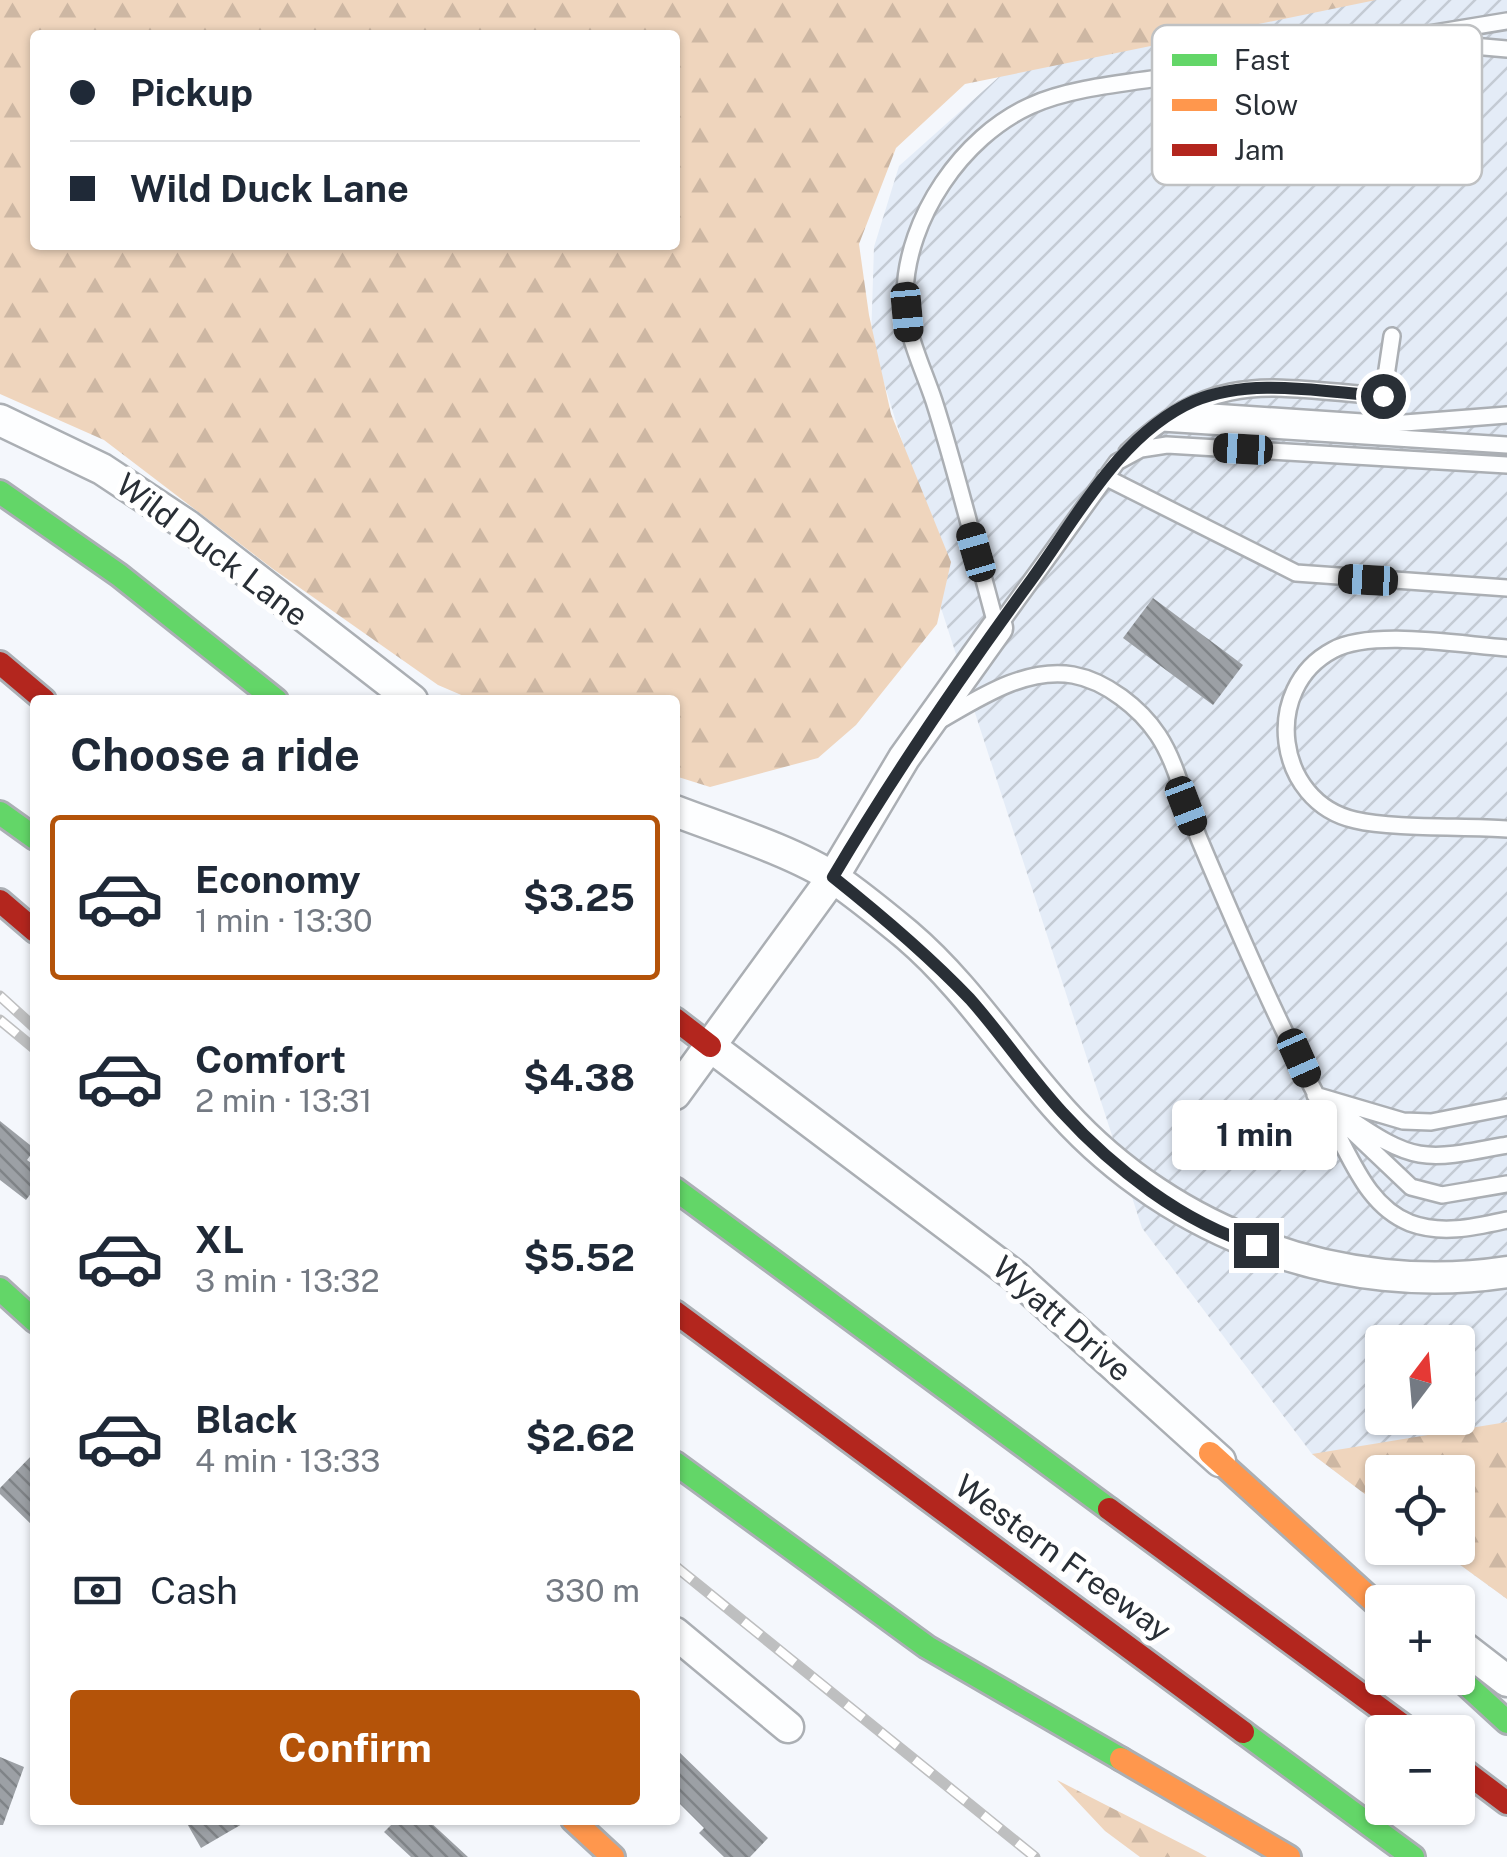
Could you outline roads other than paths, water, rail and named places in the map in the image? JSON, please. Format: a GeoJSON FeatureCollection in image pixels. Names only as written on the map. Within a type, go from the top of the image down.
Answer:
{"type":"FeatureCollection","features":[{"type":"Feature","properties":{"kind":"main road"},"geometry":{"type":"LineString","coordinates":[[0,492],[119,575],[270,695]]}},
{"type":"Feature","properties":{"kind":"main road"},"geometry":{"type":"LineString","coordinates":[[0,663],[38,695]]}},
{"type":"Feature","properties":{"kind":"main road"},"geometry":{"type":"LineString","coordinates":[[0,812],[30,834]]}},
{"type":"Feature","properties":{"kind":"main road"},"geometry":{"type":"LineString","coordinates":[[0,901],[30,927]]}},
{"type":"Feature","properties":{"kind":"main road"},"geometry":{"type":"LineString","coordinates":[[680,1023],[710,1046]]}},
{"type":"Feature","properties":{"kind":"main road","name":"Western Freeway"},"geometry":{"type":"LineString","coordinates":[[680,1192],[1389,1715]]}},
{"type":"Feature","properties":{"kind":"main road"},"geometry":{"type":"LineString","coordinates":[[0,1289],[30,1316]]}},
{"type":"Feature","properties":{"kind":"main road","name":"Western Freeway"},"geometry":{"type":"LineString","coordinates":[[680,1316],[1414,1857]]}},
{"type":"Feature","properties":{"kind":"main road"},"geometry":{"type":"LineString","coordinates":[[1210,1453],[1365,1594]]}},
{"type":"Feature","properties":{"kind":"main road"},"geometry":{"type":"LineString","coordinates":[[680,1467],[927,1647],[1289,1857]]}},
{"type":"Feature","properties":{"kind":"main road"},"geometry":{"type":"LineString","coordinates":[[1475,1693],[1507,1722]]}},
{"type":"Feature","properties":{"kind":"main road"},"geometry":{"type":"LineString","coordinates":[[1475,1779],[1507,1803]]}},
{"type":"Feature","properties":{"kind":"main road"},"geometry":{"type":"LineString","coordinates":[[578,1825],[613,1857]]}},
{"type":"Feature","properties":{"kind":"street","name":"Wild Duck Lane"},"geometry":{"type":"LineString","coordinates":[[0,420],[102,469],[188,526],[406,695]]}},
{"type":"Feature","properties":{"kind":"street"},"geometry":{"type":"LineString","coordinates":[[680,1087],[833,877],[923,731],[997,628]]}},
{"type":"Feature","properties":{"kind":"street"},"geometry":{"type":"LineString","coordinates":[[680,813],[833,877],[910,938],[972,1002],[1062,1113],[1116,1164],[1175,1206],[1230,1237],[1308,1261],[1401,1278],[1507,1272]]}},
{"type":"Feature","properties":{"kind":"street","name":"Wyatt Drive"},"geometry":{"type":"LineString","coordinates":[[710,1046],[1016,1276],[1210,1453],[1383,1585]]}},
{"type":"Feature","properties":{"kind":"street"},"geometry":{"type":"LineString","coordinates":[[680,1636],[788,1727]]}},
{"type":"Feature","properties":{"kind":"street"},"geometry":{"type":"LineString","coordinates":[[1475,1656],[1507,1681]]}},
{"type":"Feature","properties":{"kind":"lane"},"geometry":{"type":"LineString","coordinates":[[1481,25],[1507,21]]}},
{"type":"Feature","properties":{"kind":"lane"},"geometry":{"type":"LineString","coordinates":[[1482,47],[1507,49]]}},
{"type":"Feature","properties":{"kind":"lane"},"geometry":{"type":"LineString","coordinates":[[997,628],[934,401],[908,333],[905,292],[912,252],[931,198],[989,134],[1030,105],[1152,80]]}},
{"type":"Feature","properties":{"kind":"lane"},"geometry":{"type":"LineString","coordinates":[[997,628],[1117,462],[1162,422],[1234,388],[1383,396],[1392,336]]}},
{"type":"Feature","properties":{"kind":"lane"},"geometry":{"type":"LineString","coordinates":[[1181,410],[1392,424],[1507,416]]}},
{"type":"Feature","properties":{"kind":"lane"},"geometry":{"type":"LineString","coordinates":[[1444,420],[1507,424]]}},
{"type":"Feature","properties":{"kind":"lane"},"geometry":{"type":"LineString","coordinates":[[1162,422],[1507,445]]}},
{"type":"Feature","properties":{"kind":"lane"},"geometry":{"type":"LineString","coordinates":[[1117,462],[1141,449],[1168,445],[1507,465]]}},
{"type":"Feature","properties":{"kind":"lane"},"geometry":{"type":"LineString","coordinates":[[1105,477],[1296,573],[1507,588]]}},
{"type":"Feature","properties":{"kind":"lane"},"geometry":{"type":"LineString","coordinates":[[1507,648],[1364,640],[1334,650],[1308,669],[1292,695],[1284,726],[1288,757],[1302,786],[1325,807],[1354,820],[1507,829]]}},
{"type":"Feature","properties":{"kind":"lane"},"geometry":{"type":"LineString","coordinates":[[923,731],[986,693],[1034,676],[1072,675],[1106,686],[1140,714],[1160,737],[1200,841],[1315,1095],[1369,1192],[1410,1223],[1465,1230],[1507,1220]]}},
{"type":"Feature","properties":{"kind":"lane"},"geometry":{"type":"LineString","coordinates":[[1315,1095],[1403,1121],[1431,1122],[1507,1107]]}},
{"type":"Feature","properties":{"kind":"lane"},"geometry":{"type":"LineString","coordinates":[[1315,1095],[1400,1152],[1415,1156],[1435,1158],[1507,1145]]}},
{"type":"Feature","properties":{"kind":"lane"},"geometry":{"type":"LineString","coordinates":[[1315,1095],[1411,1188],[1442,1195],[1507,1184]]}},
{"type":"Feature","properties":{"kind":"railway"},"geometry":{"type":"LineString","coordinates":[[0,996],[30,1023]]}},
{"type":"Feature","properties":{"kind":"railway"},"geometry":{"type":"LineString","coordinates":[[0,1020],[30,1045]]}},
{"type":"Feature","properties":{"kind":"railway"},"geometry":{"type":"LineString","coordinates":[[680,1570],[1035,1857]]}}]}
